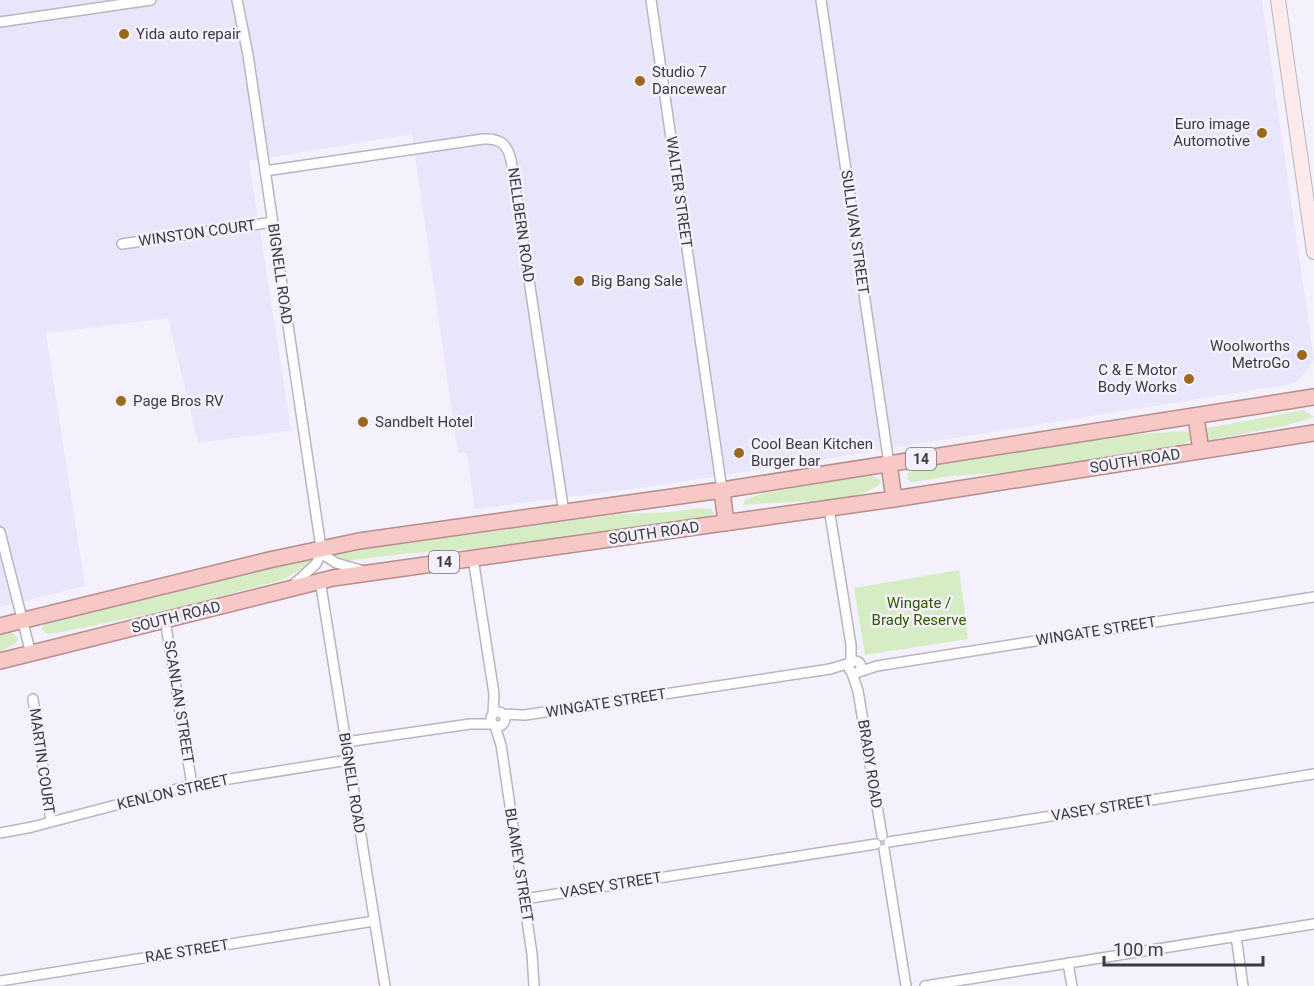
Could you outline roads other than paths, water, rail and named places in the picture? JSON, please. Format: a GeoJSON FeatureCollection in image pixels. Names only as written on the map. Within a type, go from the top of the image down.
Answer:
{"type":"FeatureCollection","features":[{"type":"Feature","properties":{"kind":"highway","name":"14"},"geometry":{"type":"LineString","coordinates":[[0,626],[321,551],[404,535],[722,490],[1314,397]]}},
{"type":"Feature","properties":{"kind":"highway"},"geometry":{"type":"LineString","coordinates":[[1196,417],[1201,451]]}},
{"type":"Feature","properties":{"kind":"highway","name":"SOUTH ROAD"},"geometry":{"type":"LineString","coordinates":[[0,662],[320,580],[726,524],[1314,433]]}},
{"type":"Feature","properties":{"kind":"highway"},"geometry":{"type":"LineString","coordinates":[[889,464],[894,499]]}},
{"type":"Feature","properties":{"kind":"highway"},"geometry":{"type":"LineString","coordinates":[[722,490],[726,524]]}},
{"type":"Feature","properties":{"kind":"main road"},"geometry":{"type":"LineString","coordinates":[[1278,0],[1314,252]]}},
{"type":"Feature","properties":{"kind":"street"},"geometry":{"type":"LineString","coordinates":[[0,22],[151,0]]}},
{"type":"Feature","properties":{"kind":"street","name":"BIGNELL ROAD"},"geometry":{"type":"LineString","coordinates":[[237,0],[248,55],[321,551]]}},
{"type":"Feature","properties":{"kind":"street","name":"WALTER STREET"},"geometry":{"type":"LineString","coordinates":[[651,0],[722,490]]}},
{"type":"Feature","properties":{"kind":"street","name":"SULLIVAN STREET"},"geometry":{"type":"LineString","coordinates":[[821,0],[889,464]]}},
{"type":"Feature","properties":{"kind":"street","name":"NELLBERN ROAD"},"geometry":{"type":"LineString","coordinates":[[265,171],[483,139],[499,140],[507,147],[511,160],[564,513]]}},
{"type":"Feature","properties":{"kind":"street","name":"WINSTON COURT"},"geometry":{"type":"LineString","coordinates":[[122,244],[273,222]]}},
{"type":"Feature","properties":{"kind":"street","name":"BRADY ROAD"},"geometry":{"type":"LineString","coordinates":[[829,508],[906,986]]}},
{"type":"Feature","properties":{"kind":"street"},"geometry":{"type":"LineString","coordinates":[[0,532],[31,654]]}},
{"type":"Feature","properties":{"kind":"street"},"geometry":{"type":"LineString","coordinates":[[290,588],[316,564],[321,551],[336,563],[370,572]]}},
{"type":"Feature","properties":{"kind":"street","name":"BLAMEY STREET"},"geometry":{"type":"LineString","coordinates":[[473,558],[532,954],[534,986]]}},
{"type":"Feature","properties":{"kind":"street","name":"BIGNELL ROAD"},"geometry":{"type":"LineString","coordinates":[[320,580],[384,986]]}},
{"type":"Feature","properties":{"kind":"street","name":"WINGATE STREET"},"geometry":{"type":"LineString","coordinates":[[346,742],[830,669],[877,666],[1314,597]]}},
{"type":"Feature","properties":{"kind":"street","name":"SCANLAN STREET"},"geometry":{"type":"LineString","coordinates":[[165,620],[192,785]]}},
{"type":"Feature","properties":{"kind":"street","name":"MARTIN COURT"},"geometry":{"type":"LineString","coordinates":[[33,699],[51,822]]}},
{"type":"Feature","properties":{"kind":"street","name":"KENLON STREET"},"geometry":{"type":"LineString","coordinates":[[0,833],[192,785],[348,759]]}},
{"type":"Feature","properties":{"kind":"street","name":"VASEY STREET"},"geometry":{"type":"LineString","coordinates":[[524,898],[1314,774]]}},
{"type":"Feature","properties":{"kind":"street","name":"RAE STREET"},"geometry":{"type":"LineString","coordinates":[[0,981],[374,921]]}},
{"type":"Feature","properties":{"kind":"street"},"geometry":{"type":"LineString","coordinates":[[925,986],[1314,924]]}},
{"type":"Feature","properties":{"kind":"street"},"geometry":{"type":"LineString","coordinates":[[1236,936],[1243,986]]}},
{"type":"Feature","properties":{"kind":"street"},"geometry":{"type":"LineString","coordinates":[[1068,963],[1072,986]]}},
{"type":"Feature","properties":{"kind":"place","name":"Yida auto repair"},"geometry":{"type":"Point","coordinates":[124,34]}},
{"type":"Feature","properties":{"kind":"place","name":"Studio 7 Dancewear"},"geometry":{"type":"Point","coordinates":[640,81]}},
{"type":"Feature","properties":{"kind":"place","name":"Euro image Automotive"},"geometry":{"type":"Point","coordinates":[1262,133]}},
{"type":"Feature","properties":{"kind":"place","name":"Big Bang Sale"},"geometry":{"type":"Point","coordinates":[579,281]}},
{"type":"Feature","properties":{"kind":"place","name":"Woolworths MetroGo"},"geometry":{"type":"Point","coordinates":[1302,355]}},
{"type":"Feature","properties":{"kind":"place","name":"C & E Motor Body Works"},"geometry":{"type":"Point","coordinates":[1189,379]}},
{"type":"Feature","properties":{"kind":"place","name":"Page Bros RV"},"geometry":{"type":"Point","coordinates":[121,401]}},
{"type":"Feature","properties":{"kind":"place","name":"Sandbelt Hotel"},"geometry":{"type":"Point","coordinates":[363,422]}},
{"type":"Feature","properties":{"kind":"place","name":"Cool Bean Kitchen Burger bar"},"geometry":{"type":"Point","coordinates":[739,453]}},
{"type":"Feature","properties":{"kind":"park label","name":"Wingate / Brady Reserve"},"geometry":{"type":"Point","coordinates":[919,612]}}]}
